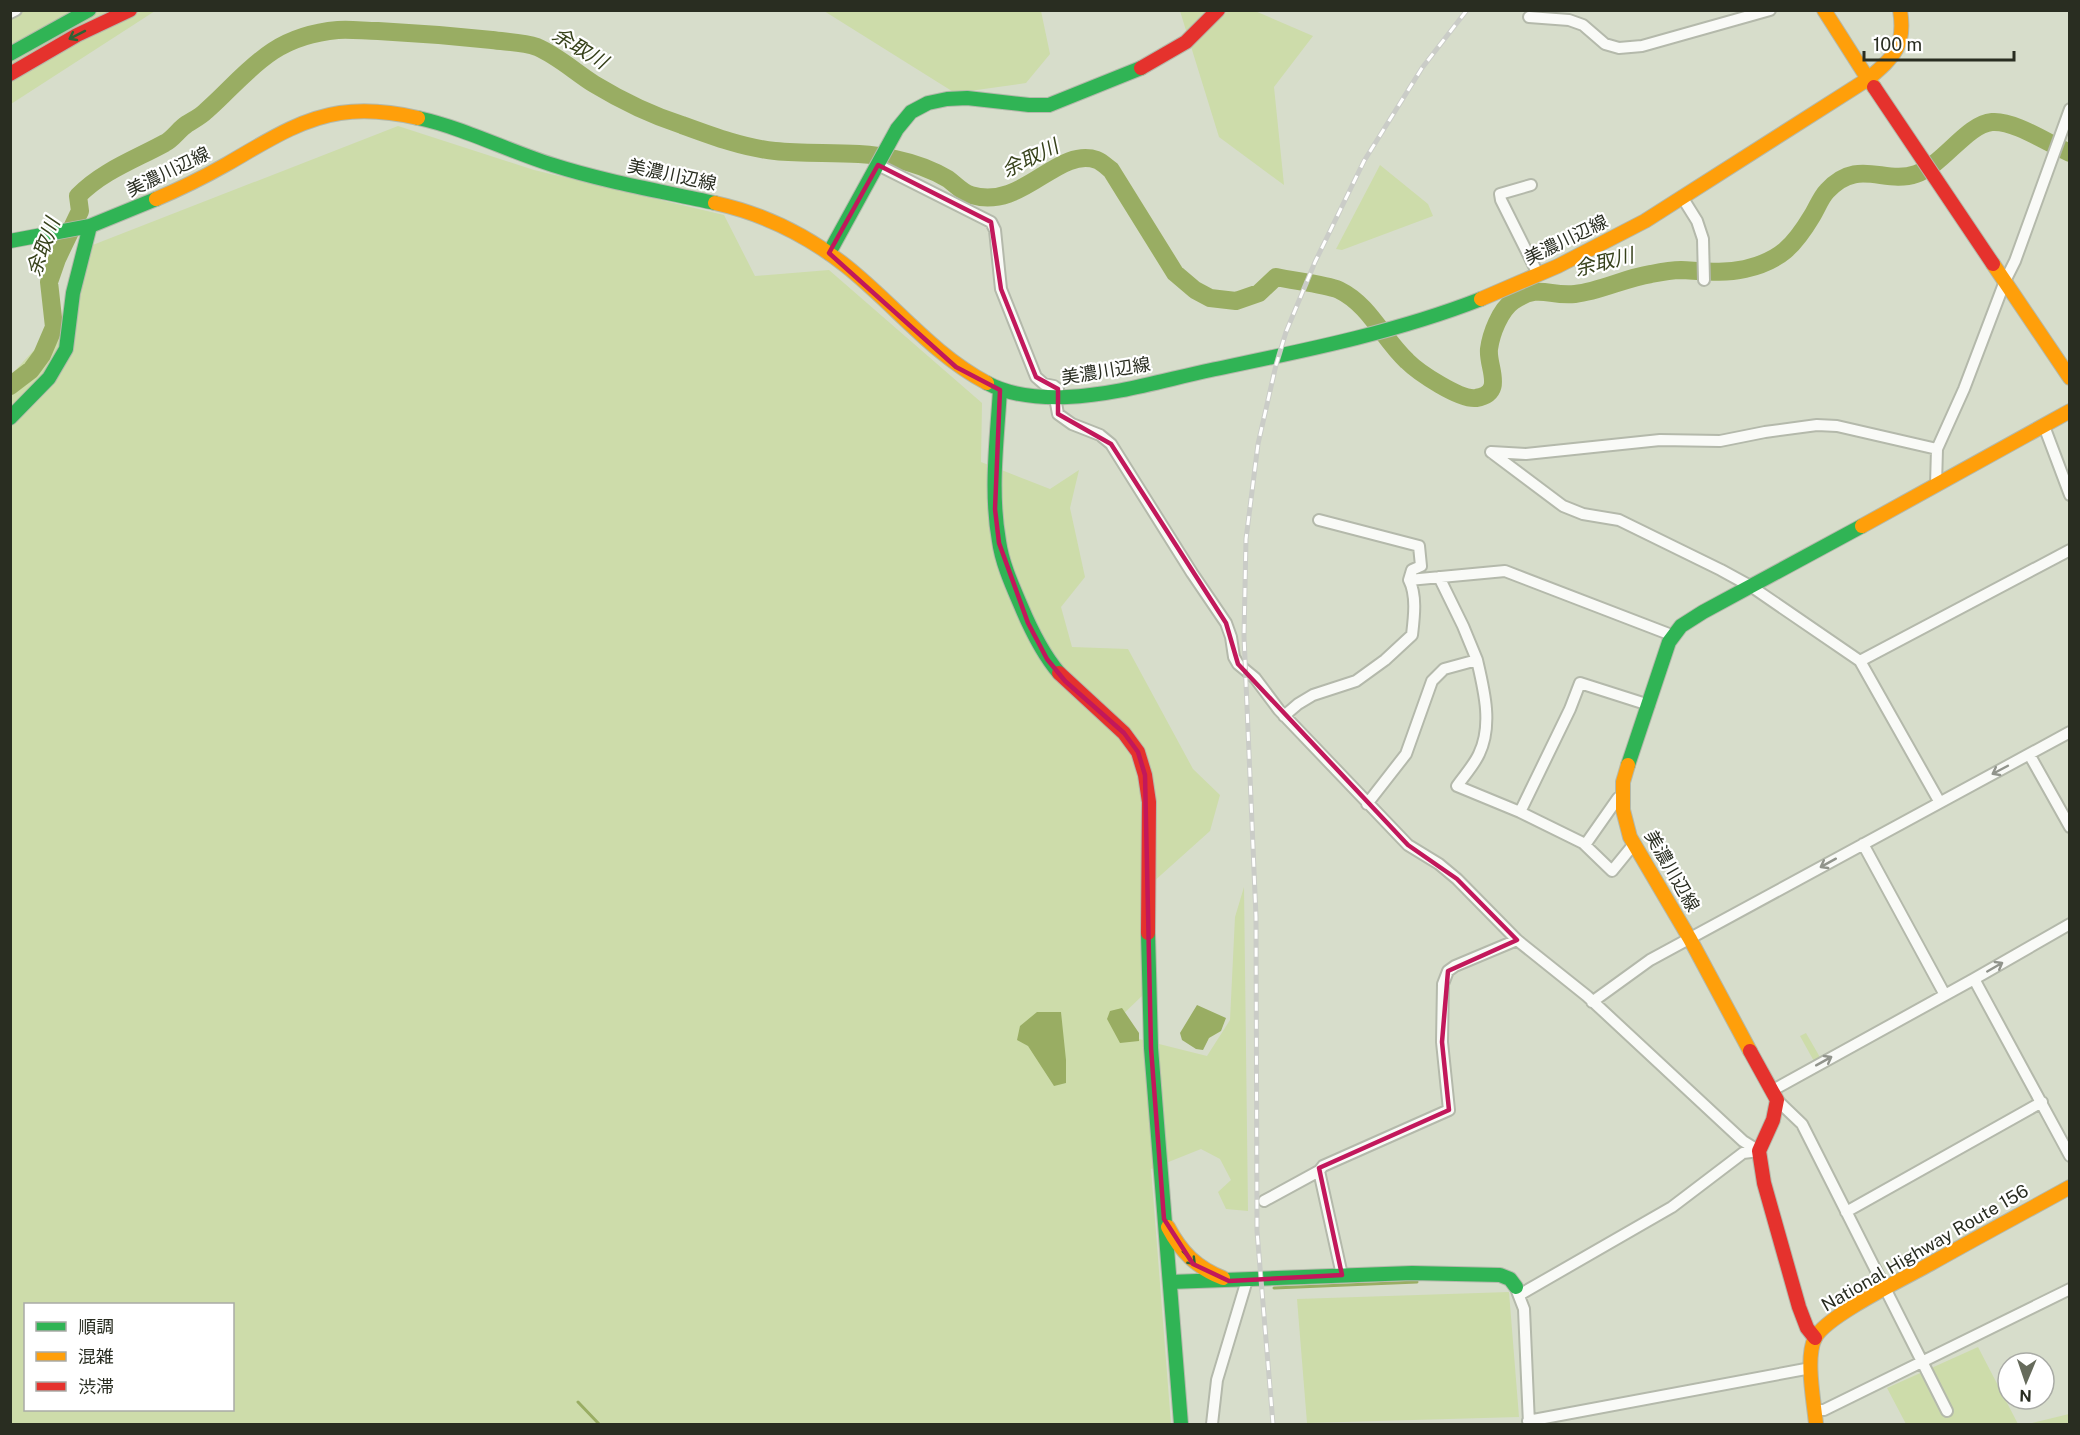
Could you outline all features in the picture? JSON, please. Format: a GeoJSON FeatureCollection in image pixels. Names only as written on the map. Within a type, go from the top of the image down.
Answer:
{"type":"FeatureCollection","features":[{"type":"Feature","properties":{"kind":"main road"},"geometry":{"type":"LineString","coordinates":[[10,54],[89,10]]}},
{"type":"Feature","properties":{"kind":"main road"},"geometry":{"type":"LineString","coordinates":[[10,74],[77,35],[130,10]]}},
{"type":"Feature","properties":{"kind":"main road"},"geometry":{"type":"LineString","coordinates":[[829,254],[904,118],[916,107],[951,97],[1033,106],[1058,102],[1146,66],[1186,42],[1218,10]]}},
{"type":"Feature","properties":{"kind":"main road"},"geometry":{"type":"LineString","coordinates":[[1824,10],[2070,378]]}},
{"type":"Feature","properties":{"kind":"main road","name":"美濃川辺線"},"geometry":{"type":"LineString","coordinates":[[10,241],[85,227],[191,184],[278,135],[310,121],[342,112],[379,110],[434,122],[558,167],[634,186],[736,207],[779,223],[829,254],[901,315],[956,367],[1000,390],[1017,394],[1056,398],[1090,396],[1361,336],[1401,325],[1467,304],[1574,258],[1646,220],[1868,79],[1897,53],[1903,36],[1900,10]]}},
{"type":"Feature","properties":{"kind":"main road"},"geometry":{"type":"LineString","coordinates":[[10,418],[36,394],[54,373],[67,348],[70,306],[85,227]]}},
{"type":"Feature","properties":{"kind":"main road"},"geometry":{"type":"LineString","coordinates":[[1000,390],[994,509],[999,543],[1011,582],[1028,623],[1047,659],[1065,681],[1125,733],[1138,752],[1145,775],[1149,802],[1148,930],[1151,1048],[1181,1425]]}},
{"type":"Feature","properties":{"kind":"main road","name":"美濃川辺線"},"geometry":{"type":"LineString","coordinates":[[1775,1095],[1690,939],[1630,837],[1623,810],[1623,782],[1669,642],[1681,626],[1703,612],[2070,411]]}},
{"type":"Feature","properties":{"kind":"main road"},"geometry":{"type":"LineString","coordinates":[[1775,1095],[1773,1120],[1759,1150],[1764,1183],[1799,1307],[1807,1328],[1815,1338]]}},
{"type":"Feature","properties":{"kind":"main road","name":"National Highway Route 156"},"geometry":{"type":"LineString","coordinates":[[1816,1425],[1811,1368],[1812,1348],[1815,1338],[1833,1319],[1884,1288],[2070,1187]]}},
{"type":"Feature","properties":{"kind":"main road"},"geometry":{"type":"LineString","coordinates":[[1164,1219],[1177,1244],[1193,1264],[1229,1281]]}},
{"type":"Feature","properties":{"kind":"main road"},"geometry":{"type":"LineString","coordinates":[[1170,1282],[1412,1273],[1500,1275],[1510,1279],[1517,1291]]}},
{"type":"Feature","properties":{"kind":"street"},"geometry":{"type":"LineString","coordinates":[[10,14],[16,10]]}},
{"type":"Feature","properties":{"kind":"street"},"geometry":{"type":"LineString","coordinates":[[1529,17],[1569,20],[1583,25],[1605,44],[1619,48],[1641,46],[1770,10]]}},
{"type":"Feature","properties":{"kind":"street"},"geometry":{"type":"LineString","coordinates":[[1936,485],[1937,449],[1964,389],[2005,281],[2015,261],[2070,109]]}},
{"type":"Feature","properties":{"kind":"street"},"geometry":{"type":"LineString","coordinates":[[881,159],[991,222],[995,230],[1001,289],[1036,376],[1044,384],[1058,389],[1056,398],[1059,414],[1072,424],[1100,435],[1111,444],[1226,623],[1234,657],[1238,664],[1255,678],[1284,716],[1408,845],[1439,864],[1516,940],[1592,1002],[1743,1141],[1759,1150]]}},
{"type":"Feature","properties":{"kind":"street"},"geometry":{"type":"LineString","coordinates":[[1531,185],[1500,194],[1538,274]]}},
{"type":"Feature","properties":{"kind":"street"},"geometry":{"type":"LineString","coordinates":[[1682,197],[1697,221],[1702,239],[1704,280]]}},
{"type":"Feature","properties":{"kind":"street"},"geometry":{"type":"LineString","coordinates":[[1937,449],[1837,426],[1817,425],[1720,441],[1660,440],[1526,454],[1491,452],[1563,506],[1583,514],[1619,520],[1752,586],[1860,661],[1939,801]]}},
{"type":"Feature","properties":{"kind":"street"},"geometry":{"type":"LineString","coordinates":[[2044,426],[2070,495]]}},
{"type":"Feature","properties":{"kind":"street"},"geometry":{"type":"LineString","coordinates":[[1284,716],[1313,695],[1356,681],[1385,660],[1412,635],[1414,618],[1412,586],[1409,580],[1412,570],[1420,566],[1419,546],[1319,520]]}},
{"type":"Feature","properties":{"kind":"street"},"geometry":{"type":"LineString","coordinates":[[1860,661],[2070,550]]}},
{"type":"Feature","properties":{"kind":"street"},"geometry":{"type":"LineString","coordinates":[[1409,580],[1505,572],[1674,636]]}},
{"type":"Feature","properties":{"kind":"street"},"geometry":{"type":"LineString","coordinates":[[1439,577],[1477,660],[1486,701],[1486,727],[1479,754],[1457,786],[1520,812],[1585,845],[1612,871],[1634,844]]}},
{"type":"Feature","properties":{"kind":"street"},"geometry":{"type":"LineString","coordinates":[[1367,804],[1406,754],[1432,681],[1444,669],[1477,660]]}},
{"type":"Feature","properties":{"kind":"street"},"geometry":{"type":"LineString","coordinates":[[1520,812],[1570,709],[1580,683],[1649,705]]}},
{"type":"Feature","properties":{"kind":"street"},"geometry":{"type":"LineString","coordinates":[[1592,1002],[1650,960],[1939,801],[2070,732]]}},
{"type":"Feature","properties":{"kind":"street"},"geometry":{"type":"LineString","coordinates":[[2029,754],[2070,827]]}},
{"type":"Feature","properties":{"kind":"street"},"geometry":{"type":"LineString","coordinates":[[1585,845],[1618,798],[1623,797]]}},
{"type":"Feature","properties":{"kind":"street"},"geometry":{"type":"LineString","coordinates":[[1863,844],[1945,995]]}},
{"type":"Feature","properties":{"kind":"street"},"geometry":{"type":"LineString","coordinates":[[1947,1411],[1802,1124],[1775,1095],[2070,924]]}},
{"type":"Feature","properties":{"kind":"street"},"geometry":{"type":"LineString","coordinates":[[1264,1201],[1319,1171],[1323,1166],[1449,1110],[1442,1041],[1443,984],[1448,971],[1516,940]]}},
{"type":"Feature","properties":{"kind":"street"},"geometry":{"type":"LineString","coordinates":[[1974,980],[2070,1156]]}},
{"type":"Feature","properties":{"kind":"street"},"geometry":{"type":"LineString","coordinates":[[1846,1212],[2042,1102]]}},
{"type":"Feature","properties":{"kind":"street"},"geometry":{"type":"LineString","coordinates":[[1759,1150],[1743,1153],[1672,1207],[1517,1291],[1524,1309],[1528,1423],[1811,1368]]}},
{"type":"Feature","properties":{"kind":"street"},"geometry":{"type":"LineString","coordinates":[[1319,1171],[1342,1275]]}},
{"type":"Feature","properties":{"kind":"street"},"geometry":{"type":"LineString","coordinates":[[1212,1425],[1216,1380],[1246,1280]]}},
{"type":"Feature","properties":{"kind":"street"},"geometry":{"type":"LineString","coordinates":[[1816,1410],[1824,1410],[2070,1289]]}},
{"type":"Feature","properties":{"kind":"highlighted area"},"geometry":{"type":"Polygon","coordinates":[[[878,165],[991,222],[1001,289],[1036,377],[1058,389],[1058,414],[1111,444],[1226,623],[1238,664],[1408,845],[1457,879],[1517,940],[1448,971],[1442,1042],[1449,1110],[1319,1168],[1342,1275],[1229,1281],[1193,1264],[1164,1219],[1151,1048],[1145,775],[1138,752],[1124,733],[1065,681],[1047,659],[1028,623],[999,543],[995,509],[1000,390],[956,367],[829,253],[878,165]]]}},
{"type":"Feature","properties":{"kind":"shaded area"},"geometry":{"type":"Polygon","coordinates":[[[11,11],[155,11],[11,104],[11,11]]]}},
{"type":"Feature","properties":{"kind":"shaded area"},"geometry":{"type":"Polygon","coordinates":[[[824,11],[1041,11],[1050,54],[1026,83],[955,93],[824,11]]]}},
{"type":"Feature","properties":{"kind":"shaded area"},"geometry":{"type":"Polygon","coordinates":[[[1180,11],[1255,11],[1313,36],[1274,87],[1284,185],[1219,137],[1180,11]]]}},
{"type":"Feature","properties":{"kind":"shaded area"},"geometry":{"type":"Polygon","coordinates":[[[398,126],[534,170],[724,215],[755,276],[829,270],[982,403],[981,462],[1050,489],[1079,470],[1070,508],[1085,577],[1061,607],[1072,647],[1128,649],[1193,769],[1220,795],[1210,831],[1142,892],[1143,995],[1118,1019],[1123,1035],[1207,1056],[1230,1020],[1235,917],[1244,887],[1248,1211],[1226,1209],[1218,1192],[1231,1180],[1220,1159],[1201,1149],[1151,1169],[1171,1424],[11,1424],[10,376],[60,322],[85,248],[398,126]]]}},
{"type":"Feature","properties":{"kind":"shaded area"},"geometry":{"type":"Polygon","coordinates":[[[1380,165],[1428,204],[1433,216],[1342,250],[1336,249],[1380,165]]]}},
{"type":"Feature","properties":{"kind":"shaded area"},"geometry":{"type":"Polygon","coordinates":[[[1197,1005],[1226,1018],[1221,1031],[1209,1038],[1203,1050],[1196,1049],[1182,1040],[1180,1033],[1197,1005]]]}},
{"type":"Feature","properties":{"kind":"shaded area"},"geometry":{"type":"Polygon","coordinates":[[[1122,1008],[1139,1033],[1139,1041],[1120,1043],[1107,1019],[1110,1011],[1122,1008]]]}},
{"type":"Feature","properties":{"kind":"shaded area"},"geometry":{"type":"Polygon","coordinates":[[[1037,1012],[1061,1012],[1066,1083],[1054,1086],[1028,1046],[1017,1040],[1020,1026],[1037,1012]]]}},
{"type":"Feature","properties":{"kind":"shaded area"},"geometry":{"type":"Polygon","coordinates":[[[1806,1033],[1821,1059],[1815,1063],[1800,1036],[1806,1033]]]}},
{"type":"Feature","properties":{"kind":"shaded area"},"geometry":{"type":"Polygon","coordinates":[[[1509,1292],[1519,1417],[1307,1423],[1297,1299],[1509,1292]]]}},
{"type":"Feature","properties":{"kind":"shaded area"},"geometry":{"type":"Polygon","coordinates":[[[1978,1347],[1996,1382],[1996,1411],[2011,1411],[2018,1424],[1906,1424],[1887,1388],[1978,1347]]]}},
{"type":"Feature","properties":{"kind":"shaded area"},"geometry":{"type":"Polygon","coordinates":[[[2069,1414],[2069,1424],[2028,1424],[2069,1414]]]}},
{"type":"Feature","properties":{"kind":"waterway","name":"余取川"},"geometry":{"type":"LineString","coordinates":[[10,386],[31,370],[42,355],[54,327],[49,282],[57,259],[80,211],[78,196],[108,172],[168,141],[184,126],[204,113],[246,72],[273,51],[296,39],[329,31],[421,34],[532,45],[552,55],[594,84],[626,102],[659,117],[716,137],[775,151],[850,154],[895,159],[935,172],[971,195],[990,198],[1007,194],[1068,162],[1082,158],[1097,160],[1111,170],[1175,273],[1195,290],[1210,298],[1236,301],[1259,293],[1276,277],[1339,290],[1350,296],[1368,313],[1398,352],[1413,366],[1450,390],[1460,395],[1476,398],[1485,395],[1493,385],[1489,349],[1497,323],[1508,305],[1522,296],[1537,292],[1575,294],[1641,276],[1670,271],[1729,271],[1768,262],[1785,251],[1799,236],[1825,193],[1838,181],[1860,174],[1893,177],[1916,174],[1936,162],[1964,137],[1983,124],[2001,122],[2011,125],[2070,153]]}},
{"type":"Feature","properties":{"kind":"waterway"},"geometry":{"type":"LineString","coordinates":[[1274,1288],[1417,1282]]}},
{"type":"Feature","properties":{"kind":"waterway"},"geometry":{"type":"LineString","coordinates":[[578,1402],[599,1424]]}},
{"type":"Feature","properties":{"kind":"railway"},"geometry":{"type":"LineString","coordinates":[[1273,1424],[1257,1231],[1256,917],[1244,636],[1246,539],[1258,444],[1286,332],[1315,262],[1364,161],[1422,68],[1467,10]]}},
{"type":"Feature","properties":{"kind":"traffic: fast"},"geometry":{"type":"LineString","coordinates":[[10,54],[89,10]]}},
{"type":"Feature","properties":{"kind":"traffic: fast"},"geometry":{"type":"LineString","coordinates":[[829,253],[897,129],[911,112],[928,103],[947,99],[967,98],[1049,105],[1141,68]]}},
{"type":"Feature","properties":{"kind":"traffic: fast"},"geometry":{"type":"LineString","coordinates":[[418,118],[573,171],[715,203]]}},
{"type":"Feature","properties":{"kind":"traffic: fast"},"geometry":{"type":"LineString","coordinates":[[10,418],[49,378],[66,349],[73,293],[90,226],[156,199]]}},
{"type":"Feature","properties":{"kind":"traffic: fast"},"geometry":{"type":"LineString","coordinates":[[10,241],[90,226]]}},
{"type":"Feature","properties":{"kind":"traffic: fast"},"geometry":{"type":"LineString","coordinates":[[987,383],[1006,391],[1037,396],[1067,397],[1104,393],[1348,340],[1415,322],[1481,299]]}},
{"type":"Feature","properties":{"kind":"traffic: fast"},"geometry":{"type":"LineString","coordinates":[[1000,390],[995,484],[996,522],[1000,549],[1029,624],[1042,649],[1059,673]]}},
{"type":"Feature","properties":{"kind":"traffic: fast"},"geometry":{"type":"LineString","coordinates":[[1628,765],[1669,642],[1681,626],[1862,526]]}},
{"type":"Feature","properties":{"kind":"traffic: fast"},"geometry":{"type":"LineString","coordinates":[[1148,933],[1151,1048],[1181,1424]]}},
{"type":"Feature","properties":{"kind":"traffic: fast"},"geometry":{"type":"LineString","coordinates":[[1170,1282],[1412,1273],[1500,1275],[1510,1279],[1516,1287]]}},
{"type":"Feature","properties":{"kind":"traffic: slow"},"geometry":{"type":"LineString","coordinates":[[1824,10],[1868,79],[1885,64],[1896,50],[1901,33],[1900,10]]}},
{"type":"Feature","properties":{"kind":"traffic: slow"},"geometry":{"type":"LineString","coordinates":[[1481,299],[1558,266],[1645,221],[1868,79],[1874,87]]}},
{"type":"Feature","properties":{"kind":"traffic: slow"},"geometry":{"type":"LineString","coordinates":[[156,199],[210,174],[295,126],[325,116],[370,111],[418,118]]}},
{"type":"Feature","properties":{"kind":"traffic: slow"},"geometry":{"type":"LineString","coordinates":[[715,203],[768,220],[816,245],[864,281],[931,344],[987,383]]}},
{"type":"Feature","properties":{"kind":"traffic: slow"},"geometry":{"type":"LineString","coordinates":[[1993,264],[2070,378]]}},
{"type":"Feature","properties":{"kind":"traffic: slow"},"geometry":{"type":"LineString","coordinates":[[1862,526],[2070,411]]}},
{"type":"Feature","properties":{"kind":"traffic: slow"},"geometry":{"type":"LineString","coordinates":[[1628,765],[1623,782],[1623,810],[1630,837],[1690,939],[1750,1051]]}},
{"type":"Feature","properties":{"kind":"traffic: slow"},"geometry":{"type":"LineString","coordinates":[[1816,1424],[1811,1357],[1815,1338],[1822,1329],[1867,1298],[2070,1187]]}},
{"type":"Feature","properties":{"kind":"traffic: slow"},"geometry":{"type":"LineString","coordinates":[[1168,1227],[1178,1244],[1191,1258],[1205,1269],[1223,1278]]}},
{"type":"Feature","properties":{"kind":"traffic: jam"},"geometry":{"type":"LineString","coordinates":[[10,74],[77,35],[130,10]]}},
{"type":"Feature","properties":{"kind":"traffic: jam"},"geometry":{"type":"LineString","coordinates":[[1141,68],[1186,42],[1218,10]]}},
{"type":"Feature","properties":{"kind":"traffic: jam"},"geometry":{"type":"LineString","coordinates":[[1874,87],[1993,264]]}},
{"type":"Feature","properties":{"kind":"traffic: jam"},"geometry":{"type":"LineString","coordinates":[[1059,673],[1124,733],[1138,752],[1145,775],[1149,802],[1148,933]]}},
{"type":"Feature","properties":{"kind":"traffic: jam"},"geometry":{"type":"LineString","coordinates":[[1750,1051],[1777,1100],[1773,1120],[1759,1151],[1764,1183],[1799,1307],[1807,1328],[1815,1338]]}}]}
